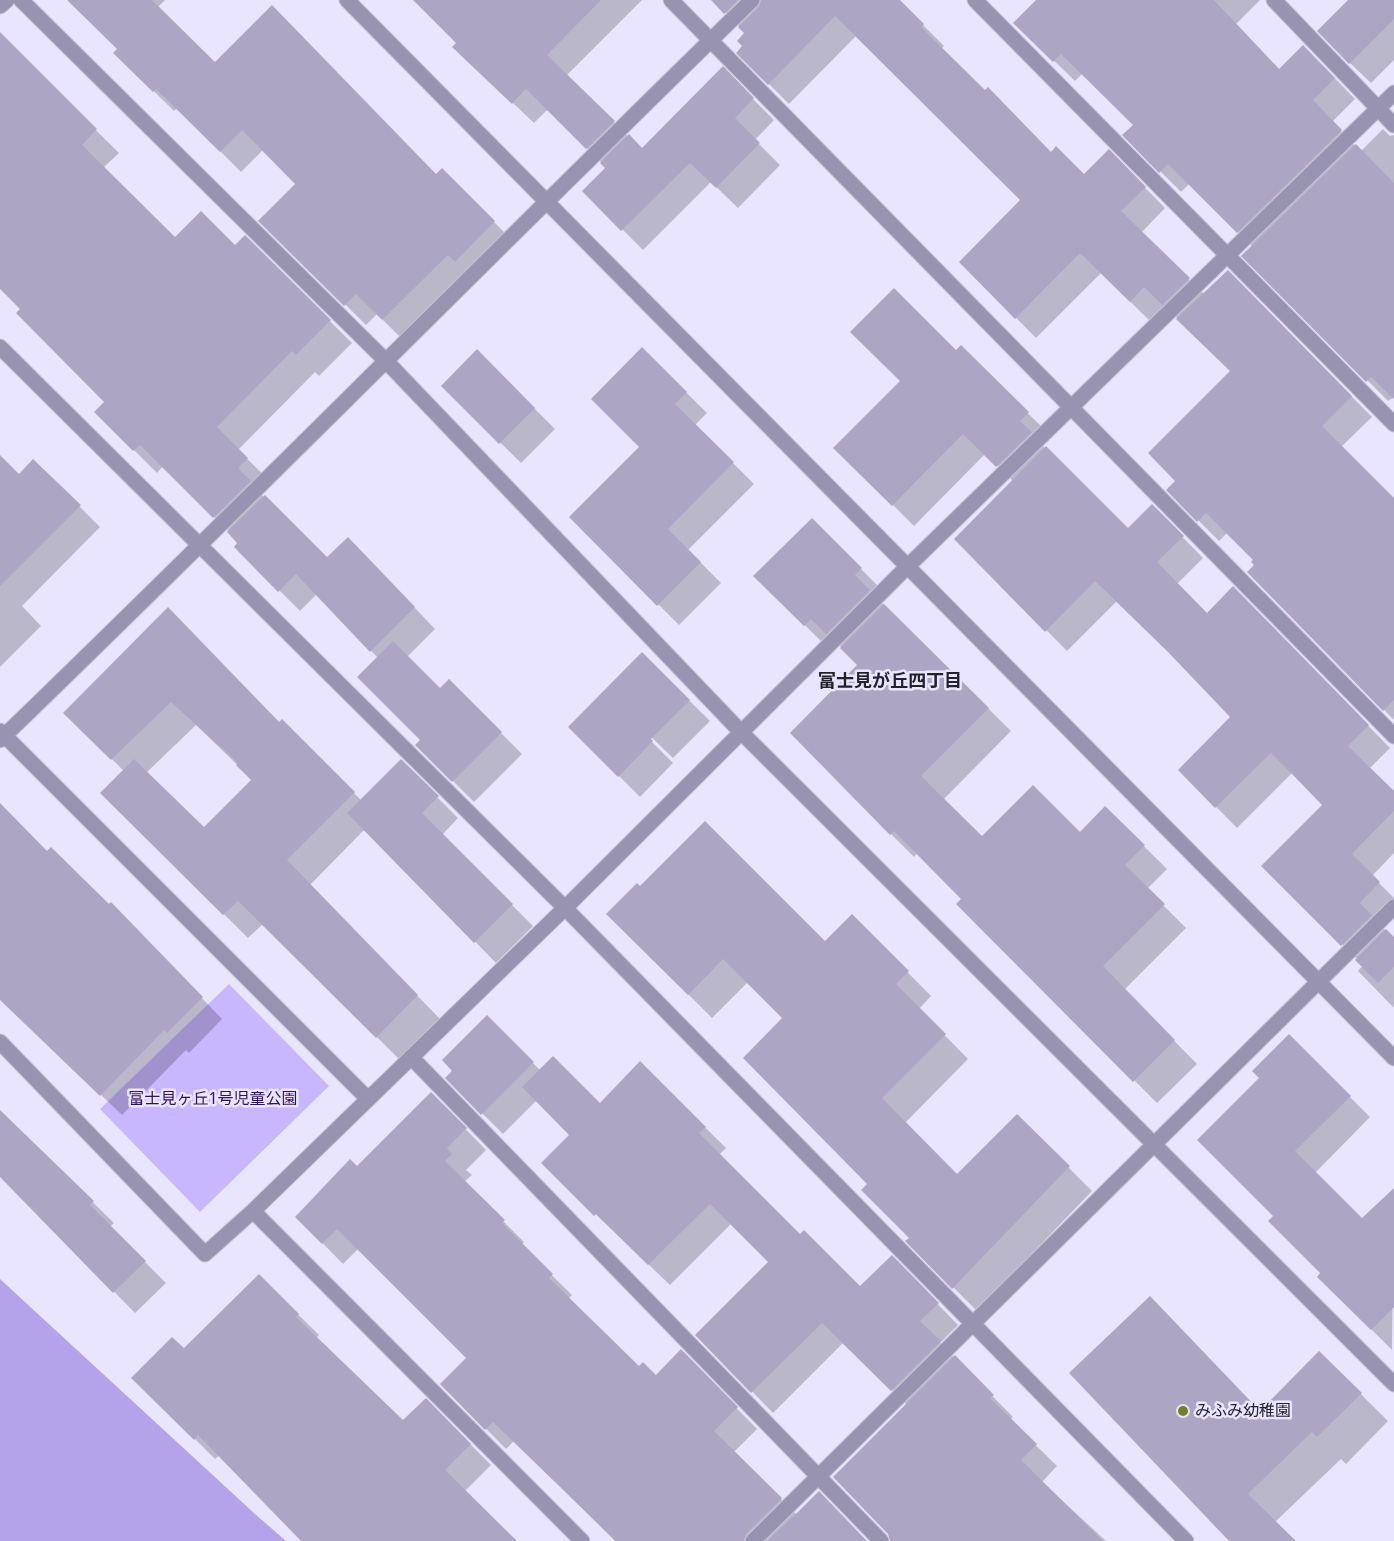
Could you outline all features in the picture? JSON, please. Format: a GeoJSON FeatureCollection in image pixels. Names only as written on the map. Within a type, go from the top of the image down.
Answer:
{"type":"FeatureCollection","features":[{"type":"Feature","properties":{"kind":"street"},"geometry":{"type":"LineString","coordinates":[[0,6],[7,0]]}},
{"type":"Feature","properties":{"kind":"street"},"geometry":{"type":"LineString","coordinates":[[21,0],[386,361],[741,732],[1156,1143],[1394,1384]]}},
{"type":"Feature","properties":{"kind":"street"},"geometry":{"type":"LineString","coordinates":[[347,0],[1394,1058]]}},
{"type":"Feature","properties":{"kind":"street"},"geometry":{"type":"LineString","coordinates":[[671,0],[1073,406],[1394,736]]}},
{"type":"Feature","properties":{"kind":"street"},"geometry":{"type":"LineString","coordinates":[[368,1099],[2,736],[200,546],[546,201],[752,0]]}},
{"type":"Feature","properties":{"kind":"street"},"geometry":{"type":"LineString","coordinates":[[975,0],[1394,423]]}},
{"type":"Feature","properties":{"kind":"street"},"geometry":{"type":"LineString","coordinates":[[1274,0],[1394,125]]}},
{"type":"Feature","properties":{"kind":"street"},"geometry":{"type":"LineString","coordinates":[[0,1042],[205,1254],[253,1211],[565,908],[907,567],[1394,93]]}},
{"type":"Feature","properties":{"kind":"street"},"geometry":{"type":"LineString","coordinates":[[0,347],[565,908],[1186,1541]]}},
{"type":"Feature","properties":{"kind":"street"},"geometry":{"type":"LineString","coordinates":[[753,1541],[1394,907]]}},
{"type":"Feature","properties":{"kind":"street"},"geometry":{"type":"LineString","coordinates":[[411,1058],[881,1541]]}},
{"type":"Feature","properties":{"kind":"street"},"geometry":{"type":"LineString","coordinates":[[253,1211],[582,1541]]}},
{"type":"Feature","properties":{"kind":"green space","name":"富士見ヶ丘1号児童公園"},"geometry":{"type":"Polygon","coordinates":[[[229,984],[329,1086],[200,1212],[100,1109],[229,984]]]}},
{"type":"Feature","properties":{"kind":"shaded area"},"geometry":{"type":"Polygon","coordinates":[[[0,1279],[255,1514],[286,1541],[0,1541],[0,1279]]]}},
{"type":"Feature","properties":{"kind":"building"},"geometry":{"type":"Polygon","coordinates":[[[67,0],[152,0],[215,62],[272,5],[436,174],[442,168],[495,221],[455,262],[448,255],[382,320],[356,294],[344,306],[258,221],[295,184],[242,130],[220,152],[156,89],[153,92],[113,53],[117,49],[67,0]]]}},
{"type":"Feature","properties":{"kind":"building"},"geometry":{"type":"Polygon","coordinates":[[[413,0],[601,0],[547,55],[615,121],[586,149],[526,89],[512,104],[452,47],[456,43],[413,0]]]}},
{"type":"Feature","properties":{"kind":"building"},"geometry":{"type":"Polygon","coordinates":[[[711,0],[738,0],[724,14],[711,0]]]}},
{"type":"Feature","properties":{"kind":"building"},"geometry":{"type":"Polygon","coordinates":[[[761,0],[900,0],[924,24],[921,27],[985,90],[988,87],[1051,152],[1056,146],[1084,174],[1109,149],[1146,187],[1121,211],[1190,278],[1162,305],[1144,287],[1130,302],[1080,253],[1015,319],[959,262],[1020,200],[835,16],[768,85],[736,53],[742,46],[737,41],[744,33],[738,27],[759,7],[761,0]]]}},
{"type":"Feature","properties":{"kind":"building"},"geometry":{"type":"Polygon","coordinates":[[[1036,0],[1214,0],[1279,69],[1303,45],[1335,78],[1313,100],[1342,130],[1237,233],[1168,164],[1159,173],[1122,135],[1133,125],[1061,54],[1053,62],[1013,23],[1036,0]]]}},
{"type":"Feature","properties":{"kind":"building"},"geometry":{"type":"Polygon","coordinates":[[[1348,0],[1394,0],[1394,19],[1349,64],[1317,31],[1348,0]]]}},
{"type":"Feature","properties":{"kind":"building"},"geometry":{"type":"Polygon","coordinates":[[[0,32],[97,129],[82,145],[175,237],[201,211],[235,245],[245,235],[331,320],[296,355],[292,351],[217,427],[248,458],[238,468],[251,481],[213,518],[140,445],[133,451],[94,412],[104,402],[16,313],[20,309],[0,289],[0,32]]]}},
{"type":"Feature","properties":{"kind":"building"},"geometry":{"type":"Polygon","coordinates":[[[723,66],[754,98],[735,118],[760,143],[716,188],[690,163],[621,231],[582,191],[605,168],[600,163],[629,134],[642,148],[723,66]]]}},
{"type":"Feature","properties":{"kind":"building"},"geometry":{"type":"Polygon","coordinates":[[[1356,144],[1394,183],[1394,399],[1371,377],[1366,382],[1241,256],[1356,144]]]}},
{"type":"Feature","properties":{"kind":"building"},"geometry":{"type":"Polygon","coordinates":[[[1228,270],[1352,396],[1322,426],[1394,498],[1394,700],[1383,711],[1247,572],[1254,565],[1251,562],[1253,560],[1206,513],[1197,522],[1166,490],[1175,481],[1148,453],[1230,371],[1176,319],[1228,270]]]}},
{"type":"Feature","properties":{"kind":"building"},"geometry":{"type":"Polygon","coordinates":[[[894,288],[956,350],[961,345],[1029,412],[1020,421],[1032,432],[996,467],[963,434],[892,506],[833,448],[900,381],[850,332],[894,288]]]}},
{"type":"Feature","properties":{"kind":"building"},"geometry":{"type":"Polygon","coordinates":[[[642,347],[687,392],[675,404],[734,462],[668,529],[701,562],[657,606],[569,517],[639,447],[591,399],[642,347]]]}},
{"type":"Feature","properties":{"kind":"building"},"geometry":{"type":"Polygon","coordinates":[[[477,349],[535,408],[499,444],[441,386],[477,349]]]}},
{"type":"Feature","properties":{"kind":"building"},"geometry":{"type":"Polygon","coordinates":[[[1046,446],[1128,528],[1152,504],[1184,536],[1157,562],[1207,613],[1233,586],[1369,725],[1348,746],[1394,791],[1394,811],[1352,854],[1380,882],[1360,903],[1372,915],[1341,946],[1261,866],[1322,805],[1271,753],[1215,808],[1178,770],[1230,717],[1168,652],[1095,581],[1045,632],[954,539],[1046,446]]]}},
{"type":"Feature","properties":{"kind":"building"},"geometry":{"type":"Polygon","coordinates":[[[0,455],[19,474],[33,459],[81,505],[0,586],[0,455]]]}},
{"type":"Feature","properties":{"kind":"building"},"geometry":{"type":"Polygon","coordinates":[[[265,495],[327,557],[348,537],[415,607],[370,652],[296,574],[278,592],[234,547],[237,543],[227,532],[265,495]]]}},
{"type":"Feature","properties":{"kind":"building"},"geometry":{"type":"Polygon","coordinates":[[[812,518],[862,568],[855,575],[870,590],[826,634],[811,619],[804,626],[753,576],[812,518]]]}},
{"type":"Feature","properties":{"kind":"building"},"geometry":{"type":"Polygon","coordinates":[[[884,604],[989,708],[921,776],[982,836],[1033,785],[1080,832],[1105,806],[1145,845],[1125,865],[1165,904],[1103,966],[1175,1040],[1133,1082],[956,904],[961,899],[894,831],[890,835],[790,733],[857,665],[840,648],[884,604]]]}},
{"type":"Feature","properties":{"kind":"building"},"geometry":{"type":"Polygon","coordinates":[[[168,607],[279,722],[282,719],[355,792],[287,860],[418,995],[376,1038],[238,901],[223,915],[100,793],[134,759],[204,827],[251,780],[236,765],[238,763],[171,702],[111,760],[63,713],[168,607]]]}},
{"type":"Feature","properties":{"kind":"building"},"geometry":{"type":"Polygon","coordinates":[[[393,641],[440,688],[449,679],[502,732],[452,782],[415,745],[420,740],[357,677],[393,641]]]}},
{"type":"Feature","properties":{"kind":"building"},"geometry":{"type":"Polygon","coordinates":[[[642,652],[690,700],[651,739],[653,741],[618,777],[568,727],[642,652]]]}},
{"type":"Feature","properties":{"kind":"building"},"geometry":{"type":"Polygon","coordinates":[[[401,759],[439,796],[422,813],[513,904],[474,943],[347,813],[401,759]]]}},
{"type":"Feature","properties":{"kind":"building"},"geometry":{"type":"Polygon","coordinates":[[[0,803],[47,851],[51,847],[109,904],[111,902],[203,997],[167,1033],[164,1030],[100,1096],[0,1000],[0,803]]]}},
{"type":"Feature","properties":{"kind":"building"},"geometry":{"type":"Polygon","coordinates":[[[705,821],[825,941],[852,914],[909,971],[896,984],[946,1034],[882,1098],[957,1174],[1017,1114],[1070,1166],[952,1289],[905,1241],[909,1238],[861,1190],[867,1184],[743,1058],[782,1018],[723,959],[688,995],[606,914],[637,883],[640,886],[705,821]]]}},
{"type":"Feature","properties":{"kind":"building"},"geometry":{"type":"Polygon","coordinates":[[[1386,929],[1394,937],[1394,967],[1378,983],[1355,960],[1386,929]]]}},
{"type":"Feature","properties":{"kind":"building"},"geometry":{"type":"Polygon","coordinates":[[[487,1015],[534,1062],[481,1115],[445,1078],[452,1071],[442,1060],[487,1015]]]}},
{"type":"Feature","properties":{"kind":"building"},"geometry":{"type":"Polygon","coordinates":[[[1289,1034],[1351,1096],[1295,1151],[1362,1218],[1394,1188],[1394,1307],[1371,1330],[1317,1277],[1320,1273],[1268,1221],[1273,1216],[1197,1140],[1259,1078],[1252,1071],[1289,1034]]]}},
{"type":"Feature","properties":{"kind":"building"},"geometry":{"type":"Polygon","coordinates":[[[553,1056],[600,1103],[640,1061],[706,1127],[699,1133],[800,1234],[804,1230],[860,1286],[892,1255],[939,1303],[920,1321],[941,1341],[891,1391],[822,1323],[751,1393],[695,1335],[768,1262],[710,1204],[648,1265],[596,1214],[594,1216],[541,1163],[569,1135],[522,1087],[553,1056]]]}},
{"type":"Feature","properties":{"kind":"building"},"geometry":{"type":"Polygon","coordinates":[[[431,1092],[467,1128],[447,1148],[452,1154],[445,1161],[505,1220],[502,1223],[553,1274],[549,1278],[639,1366],[643,1362],[656,1375],[681,1349],[738,1407],[714,1431],[782,1498],[746,1534],[744,1541],[616,1541],[493,1422],[485,1430],[440,1384],[466,1358],[337,1229],[322,1244],[295,1217],[350,1159],[357,1166],[431,1092]]]}},
{"type":"Feature","properties":{"kind":"building"},"geometry":{"type":"Polygon","coordinates":[[[0,1110],[94,1201],[90,1205],[146,1261],[113,1293],[0,1177],[0,1110]]]}},
{"type":"Feature","properties":{"kind":"building"},"geometry":{"type":"Polygon","coordinates":[[[259,1274],[299,1314],[296,1317],[403,1420],[426,1398],[471,1444],[445,1470],[517,1541],[301,1541],[198,1435],[194,1440],[131,1378],[172,1337],[184,1348],[259,1274]]]}},
{"type":"Feature","properties":{"kind":"building","name":"みふみ幼稚園"},"geometry":{"type":"Polygon","coordinates":[[[1150,1296],[1260,1411],[1319,1351],[1362,1393],[1317,1437],[1312,1432],[1248,1494],[1296,1541],[1229,1541],[1069,1373],[1150,1296]]]}},
{"type":"Feature","properties":{"kind":"building"},"geometry":{"type":"Polygon","coordinates":[[[955,1355],[994,1395],[990,1398],[1037,1444],[1021,1460],[1103,1541],[890,1541],[888,1534],[833,1477],[955,1355]]]}},
{"type":"Feature","properties":{"kind":"building"},"geometry":{"type":"Polygon","coordinates":[[[819,1491],[867,1541],[767,1541],[797,1513],[819,1491]]]}},
{"type":"Feature","properties":{"kind":"place","name":"みふみ幼稚園"},"geometry":{"type":"Point","coordinates":[1183,1411]}},
{"type":"Feature","properties":{"kind":"district","name":"富士見が丘四丁目"},"geometry":{"type":"Point","coordinates":[890,682]}}]}
